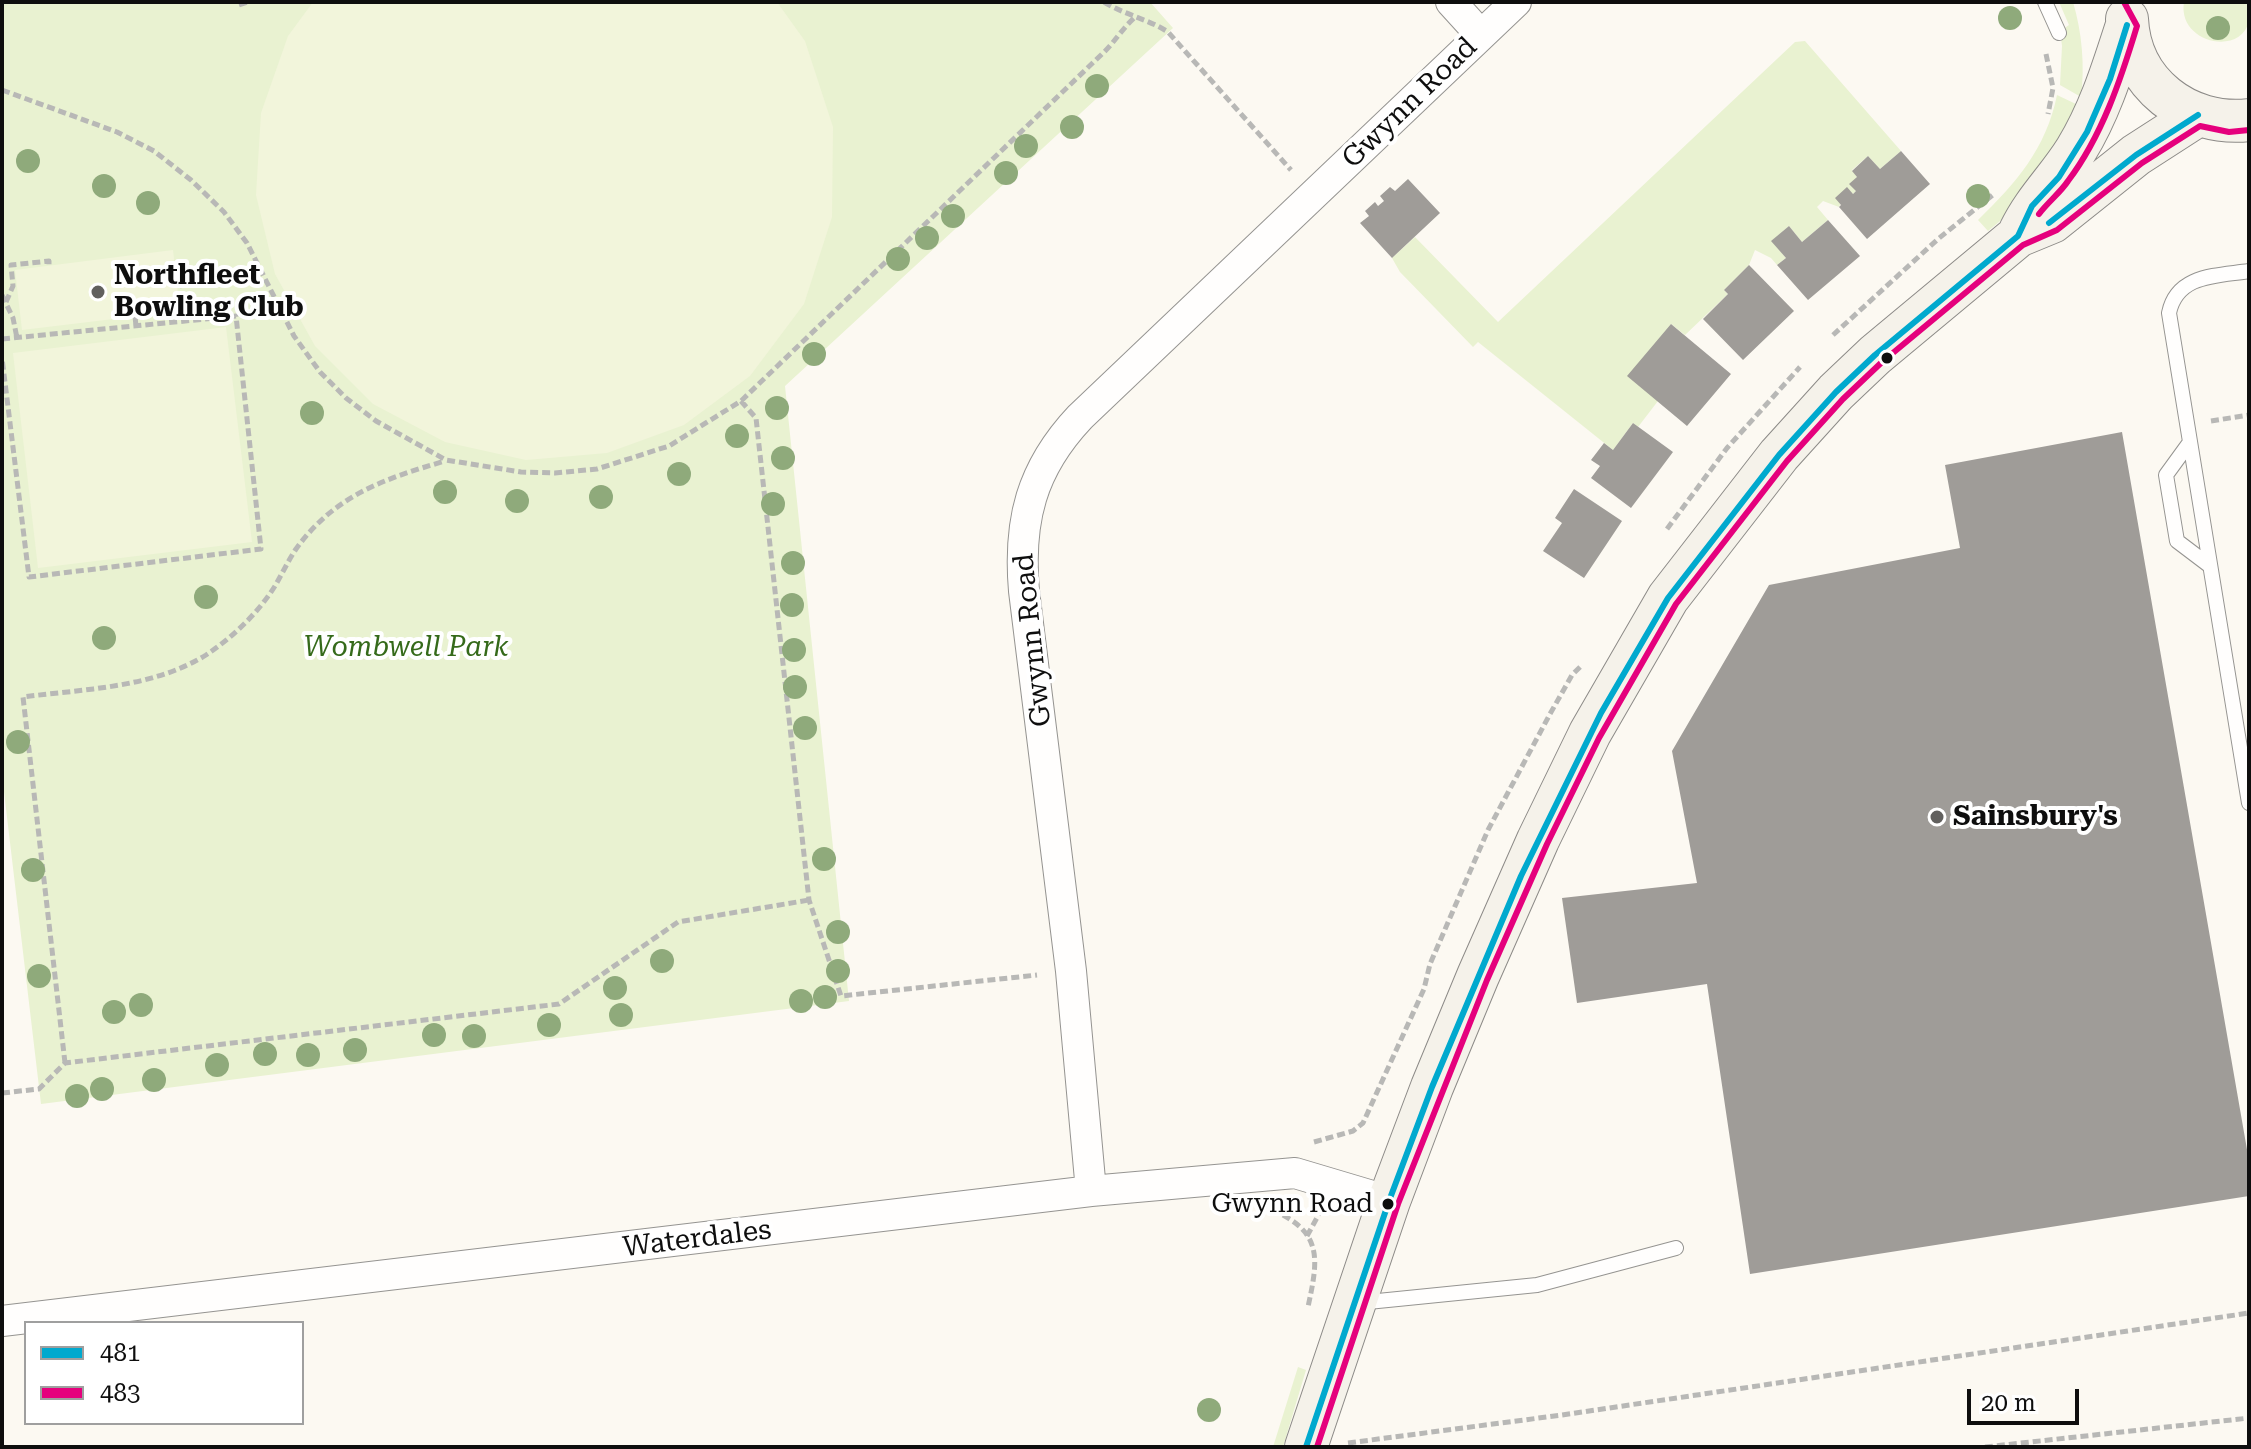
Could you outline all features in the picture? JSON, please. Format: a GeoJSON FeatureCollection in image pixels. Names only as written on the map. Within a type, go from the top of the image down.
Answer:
{"type":"FeatureCollection","features":[{"type":"Feature","properties":{"kind":"main road"},"geometry":{"type":"LineString","coordinates":[[2127,13],[2133,54],[2152,84],[2177,106],[2232,121]]}},
{"type":"Feature","properties":{"kind":"main road"},"geometry":{"type":"LineString","coordinates":[[2018,236],[2032,206],[2059,177],[2087,132],[2110,79],[2127,13]]}},
{"type":"Feature","properties":{"kind":"main road"},"geometry":{"type":"LineString","coordinates":[[1320,1446],[1334,1360],[1389,1201],[1461,1015],[1538,840],[1590,733],[1668,598],[1754,484],[1836,392],[1918,317],[2018,236],[2052,222],[2136,155],[2232,121]]}},
{"type":"Feature","properties":{"kind":"street"},"geometry":{"type":"LineString","coordinates":[[1451,2],[1481,35]]}},
{"type":"Feature","properties":{"kind":"street","name":"Gwynn Road"},"geometry":{"type":"LineString","coordinates":[[1091,1191],[1071,971],[1024,591],[1021,549],[1028,506],[1041,471],[1069,428],[1516,2]]}},
{"type":"Feature","properties":{"kind":"street","name":"Waterdales"},"geometry":{"type":"LineString","coordinates":[[2,1321],[1091,1191],[1295,1173],[1389,1201]]}},
{"type":"Feature","properties":{"kind":"lane"},"geometry":{"type":"LineString","coordinates":[[2045,2],[2059,33]]}},
{"type":"Feature","properties":{"kind":"lane"},"geometry":{"type":"LineString","coordinates":[[2249,271],[2189,282],[2172,302],[2170,318],[2249,803]]}},
{"type":"Feature","properties":{"kind":"lane"},"geometry":{"type":"LineString","coordinates":[[2190,442],[2166,475],[2177,541],[2210,566]]}},
{"type":"Feature","properties":{"kind":"lane"},"geometry":{"type":"LineString","coordinates":[[1354,1303],[1537,1285],[1676,1248]]}},
{"type":"Feature","properties":{"kind":"path"},"geometry":{"type":"LineString","coordinates":[[239,5],[248,2]]}},
{"type":"Feature","properties":{"kind":"path"},"geometry":{"type":"LineString","coordinates":[[1104,2],[1168,32],[1313,195]]}},
{"type":"Feature","properties":{"kind":"path"},"geometry":{"type":"LineString","coordinates":[[2,90],[117,132],[154,151],[191,180],[224,212],[247,243],[294,336],[320,372],[346,398],[376,421],[446,460],[521,472],[597,469],[669,446],[741,401],[1102,54],[1134,18]]}},
{"type":"Feature","properties":{"kind":"path"},"geometry":{"type":"LineString","coordinates":[[2045,48],[2053,88],[2045,122]]}},
{"type":"Feature","properties":{"kind":"path"},"geometry":{"type":"LineString","coordinates":[[1831,337],[1938,239],[2001,187]]}},
{"type":"Feature","properties":{"kind":"path"},"geometry":{"type":"LineString","coordinates":[[6,302],[13,286],[11,265],[49,261],[49,265]]}},
{"type":"Feature","properties":{"kind":"path"},"geometry":{"type":"LineString","coordinates":[[176,273],[181,273],[186,321]]}},
{"type":"Feature","properties":{"kind":"path"},"geometry":{"type":"LineString","coordinates":[[2,295],[13,318],[17,338]]}},
{"type":"Feature","properties":{"kind":"path"},"geometry":{"type":"LineString","coordinates":[[135,316],[136,326]]}},
{"type":"Feature","properties":{"kind":"path"},"geometry":{"type":"LineString","coordinates":[[2,339],[236,316],[261,549],[29,577],[2,358]]}},
{"type":"Feature","properties":{"kind":"path"},"geometry":{"type":"LineString","coordinates":[[1660,540],[1709,470],[1809,358]]}},
{"type":"Feature","properties":{"kind":"path"},"geometry":{"type":"LineString","coordinates":[[741,401],[756,418],[809,900],[841,996],[1071,971]]}},
{"type":"Feature","properties":{"kind":"path"},"geometry":{"type":"LineString","coordinates":[[2187,425],[2249,415]]}},
{"type":"Feature","properties":{"kind":"path"},"geometry":{"type":"LineString","coordinates":[[65,1063],[23,697],[140,681],[206,655],[243,625],[260,606],[296,549],[333,510],[361,490],[446,460]]}},
{"type":"Feature","properties":{"kind":"path"},"geometry":{"type":"LineString","coordinates":[[1301,1143],[1322,1141],[1353,1131],[1366,1117],[1424,989],[1430,964],[1488,830],[1563,690],[1583,663]]}},
{"type":"Feature","properties":{"kind":"path"},"geometry":{"type":"LineString","coordinates":[[2,1093],[39,1089],[65,1063],[559,1004],[678,922],[809,900]]}},
{"type":"Feature","properties":{"kind":"path"},"geometry":{"type":"LineString","coordinates":[[1268,1208],[1302,1229],[1316,1257],[1317,1266],[1307,1313]]}},
{"type":"Feature","properties":{"kind":"path"},"geometry":{"type":"LineString","coordinates":[[1320,1446],[1562,1415],[2249,1313]]}},
{"type":"Feature","properties":{"kind":"path"},"geometry":{"type":"LineString","coordinates":[[1985,1447],[2249,1418]]}},
{"type":"Feature","properties":{"kind":"green space","name":"Wombwell Park"},"geometry":{"type":"Polygon","coordinates":[[[2,2],[1150,2],[1173,28],[785,386],[849,1001],[41,1104],[2,775],[2,2]]]}},
{"type":"Feature","properties":{"kind":"green space"},"geometry":{"type":"Polygon","coordinates":[[[313,2],[777,2],[805,41],[833,127],[832,217],[804,304],[750,376],[684,425],[607,453],[526,460],[445,442],[373,404],[315,346],[275,274],[256,195],[261,113],[288,36],[313,2]]]}},
{"type":"Feature","properties":{"kind":"green space"},"geometry":{"type":"Polygon","coordinates":[[[2059,2],[2073,2],[2076,13],[2083,61],[2081,97],[2060,85],[2060,31],[2069,25],[2059,2]]]}},
{"type":"Feature","properties":{"kind":"green space"},"geometry":{"type":"Polygon","coordinates":[[[2184,2],[2249,2],[2249,21],[2244,32],[2234,39],[2223,42],[2211,40],[2199,36],[2190,27],[2184,16],[2184,2]]]}},
{"type":"Feature","properties":{"kind":"green space"},"geometry":{"type":"Polygon","coordinates":[[[1805,41],[1901,151],[1880,169],[1868,156],[1852,170],[1857,177],[1856,191],[1853,194],[1847,188],[1839,207],[1823,201],[1817,207],[1828,220],[1802,242],[1789,226],[1772,241],[1786,258],[1777,265],[1771,258],[1755,250],[1749,265],[1724,290],[1728,294],[1685,335],[1671,324],[1658,401],[1638,427],[1633,423],[1613,450],[1478,342],[1473,347],[1400,272],[1392,258],[1415,237],[1498,322],[1795,42],[1805,41]]]}},
{"type":"Feature","properties":{"kind":"green space"},"geometry":{"type":"Polygon","coordinates":[[[2057,95],[2078,105],[2067,135],[2005,217],[1988,231],[1978,220],[2028,164],[2045,132],[2057,95]]]}},
{"type":"Feature","properties":{"kind":"green space","name":"Northfleet Bowling Club"},"geometry":{"type":"Polygon","coordinates":[[[173,250],[180,311],[22,330],[15,270],[173,250]]]}},
{"type":"Feature","properties":{"kind":"green space"},"geometry":{"type":"Polygon","coordinates":[[[226,327],[252,542],[38,568],[13,353],[226,327]]]}},
{"type":"Feature","properties":{"kind":"green space"},"geometry":{"type":"Polygon","coordinates":[[[1298,1367],[1306,1370],[1283,1447],[1273,1447],[1298,1367]]]}},
{"type":"Feature","properties":{"kind":"building"},"geometry":{"type":"Polygon","coordinates":[[[1901,151],[1930,184],[1867,239],[1835,198],[1847,187],[1853,194],[1856,191],[1849,184],[1857,177],[1852,171],[1868,156],[1880,169],[1901,151]]]}},
{"type":"Feature","properties":{"kind":"building"},"geometry":{"type":"Polygon","coordinates":[[[1408,179],[1440,213],[1392,258],[1360,223],[1369,216],[1365,211],[1375,202],[1378,206],[1384,201],[1380,196],[1390,187],[1395,191],[1408,179]]]}},
{"type":"Feature","properties":{"kind":"building"},"geometry":{"type":"Polygon","coordinates":[[[1828,220],[1860,256],[1808,300],[1777,265],[1786,258],[1771,241],[1789,226],[1802,242],[1828,220]]]}},
{"type":"Feature","properties":{"kind":"building"},"geometry":{"type":"Polygon","coordinates":[[[1749,265],[1794,311],[1743,360],[1703,319],[1728,294],[1724,290],[1749,265]]]}},
{"type":"Feature","properties":{"kind":"building"},"geometry":{"type":"Polygon","coordinates":[[[1671,324],[1731,374],[1687,426],[1627,376],[1671,324]]]}},
{"type":"Feature","properties":{"kind":"building"},"geometry":{"type":"Polygon","coordinates":[[[1633,423],[1673,452],[1631,508],[1591,478],[1600,466],[1591,460],[1604,443],[1613,450],[1633,423]]]}},
{"type":"Feature","properties":{"kind":"building","name":"Sainsbury's"},"geometry":{"type":"Polygon","coordinates":[[[2122,432],[2249,1161],[2249,1196],[1750,1274],[1707,984],[1577,1003],[1562,898],[1697,883],[1672,751],[1769,585],[1960,548],[1945,465],[2122,432]]]}},
{"type":"Feature","properties":{"kind":"building"},"geometry":{"type":"Polygon","coordinates":[[[1574,489],[1622,521],[1584,578],[1543,551],[1562,523],[1555,518],[1574,489]]]}},
{"type":"Feature","properties":{"kind":"transit line","name":"483"},"geometry":{"type":"LineString","coordinates":[[2039,214],[2080,164],[2109,106],[2137,26],[2124,2]]}},
{"type":"Feature","properties":{"kind":"transit line","name":"481"},"geometry":{"type":"LineString","coordinates":[[1306,1447],[1389,1201],[1432,1087],[1521,876],[1601,713],[1668,598],[1779,455],[1836,392],[1875,355],[2018,236],[2032,206],[2059,177],[2087,132],[2110,79],[2127,25]]}},
{"type":"Feature","properties":{"kind":"transit line","name":"481"},"geometry":{"type":"LineString","coordinates":[[2049,223],[2136,155],[2198,115]]}},
{"type":"Feature","properties":{"kind":"transit line","name":"483"},"geometry":{"type":"LineString","coordinates":[[1317,1447],[1398,1204],[1487,980],[1547,844],[1599,738],[1676,604],[1787,461],[1843,399],[1882,362],[2023,245],[2057,230],[2142,163],[2200,126],[2229,132],[2249,130]]}},
{"type":"Feature","properties":{"kind":"place","name":"Northfleet Bowling Club"},"geometry":{"type":"Point","coordinates":[98,292]}},
{"type":"Feature","properties":{"kind":"place","name":"Sainsbury's"},"geometry":{"type":"Point","coordinates":[1937,817]}},
{"type":"Feature","properties":{"kind":"place","name":"Gwynn Road"},"geometry":{"type":"Point","coordinates":[1388,1204]}}]}
